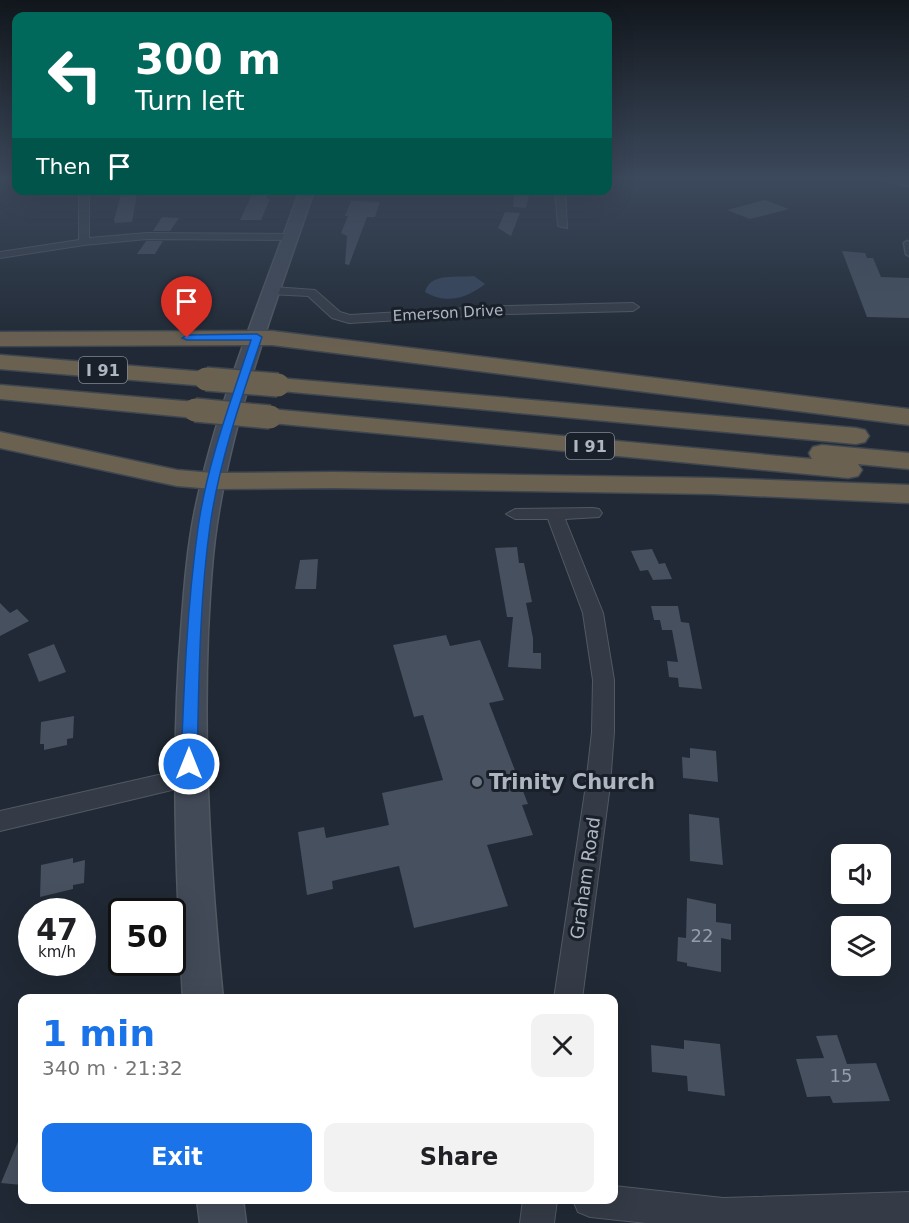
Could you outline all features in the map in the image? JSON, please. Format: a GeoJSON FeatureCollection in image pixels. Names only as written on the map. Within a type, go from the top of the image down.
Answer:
{"type":"FeatureCollection","features":[{"type":"Feature","properties":{"kind":"highway"},"geometry":{"type":"LineString","coordinates":[[0,339],[257,337],[909,417]]}},
{"type":"Feature","properties":{"kind":"highway","name":"I 91"},"geometry":{"type":"LineString","coordinates":[[0,362],[201,394],[909,475]]}},
{"type":"Feature","properties":{"kind":"highway"},"geometry":{"type":"LineString","coordinates":[[0,373],[201,394]]}},
{"type":"Feature","properties":{"kind":"highway"},"geometry":{"type":"LineString","coordinates":[[0,380],[201,394]]}},
{"type":"Feature","properties":{"kind":"highway","name":"I 91"},"geometry":{"type":"LineString","coordinates":[[0,392],[201,394]]}},
{"type":"Feature","properties":{"kind":"highway"},"geometry":{"type":"LineString","coordinates":[[274,401],[909,454]]}},
{"type":"Feature","properties":{"kind":"highway"},"geometry":{"type":"LineString","coordinates":[[274,401],[909,461]]}},
{"type":"Feature","properties":{"kind":"highway","name":"I 91"},"geometry":{"type":"LineString","coordinates":[[274,401],[909,440]]}},
{"type":"Feature","properties":{"kind":"highway"},"geometry":{"type":"LineString","coordinates":[[0,440],[177,478],[213,481],[333,480],[712,486],[909,494]]}},
{"type":"Feature","properties":{"kind":"main road"},"geometry":{"type":"LineString","coordinates":[[203,994],[189,777],[190,709],[202,541],[213,481],[232,410],[291,237]]}},
{"type":"Feature","properties":{"kind":"main road"},"geometry":{"type":"LineString","coordinates":[[220,1204],[222,1223]]}},
{"type":"Feature","properties":{"kind":"street"},"geometry":{"type":"LineString","coordinates":[[84,236],[84,242]]}},
{"type":"Feature","properties":{"kind":"street"},"geometry":{"type":"LineString","coordinates":[[0,255],[84,242],[146,236]]}},
{"type":"Feature","properties":{"kind":"street"},"geometry":{"type":"LineString","coordinates":[[158,236],[291,237]]}},
{"type":"Feature","properties":{"kind":"street","name":"Emerson Drive"},"geometry":{"type":"LineString","coordinates":[[273,291],[311,293],[336,315],[349,319],[513,310],[633,307]]}},
{"type":"Feature","properties":{"kind":"street"},"geometry":{"type":"LineString","coordinates":[[515,514],[593,513]]}},
{"type":"Feature","properties":{"kind":"street","name":"Graham Road"},"geometry":{"type":"LineString","coordinates":[[554,514],[581,574],[592,609],[604,683],[604,725],[599,778],[569,994]]}},
{"type":"Feature","properties":{"kind":"street"},"geometry":{"type":"LineString","coordinates":[[0,821],[189,777]]}},
{"type":"Feature","properties":{"kind":"street"},"geometry":{"type":"LineString","coordinates":[[618,1203],[723,1215],[909,1209]]}},
{"type":"Feature","properties":{"kind":"street"},"geometry":{"type":"LineString","coordinates":[[537,1223],[539,1204]]}},
{"type":"Feature","properties":{"kind":"lane"},"geometry":{"type":"LineString","coordinates":[[907,243],[909,254]]}},
{"type":"Feature","properties":{"kind":"water"},"geometry":{"type":"Polygon","coordinates":[[[474,276],[485,284],[464,296],[449,299],[425,292],[433,281],[438,279],[474,276]]]}},
{"type":"Feature","properties":{"kind":"building"},"geometry":{"type":"Polygon","coordinates":[[[347,236],[360,236],[349,265],[345,264],[347,236]]]}},
{"type":"Feature","properties":{"kind":"building"},"geometry":{"type":"Polygon","coordinates":[[[146,241],[163,241],[155,254],[137,254],[146,241]]]}},
{"type":"Feature","properties":{"kind":"building"},"geometry":{"type":"Polygon","coordinates":[[[842,251],[865,253],[867,258],[873,258],[881,277],[909,278],[909,318],[867,317],[842,251]]]}},
{"type":"Feature","properties":{"kind":"building"},"geometry":{"type":"Polygon","coordinates":[[[517,547],[519,563],[524,563],[532,602],[526,603],[533,638],[533,653],[541,653],[541,669],[508,667],[513,617],[507,617],[495,548],[517,547]]]}},
{"type":"Feature","properties":{"kind":"building"},"geometry":{"type":"Polygon","coordinates":[[[652,549],[659,564],[665,563],[672,579],[653,580],[648,570],[640,571],[631,551],[652,549]]]}},
{"type":"Feature","properties":{"kind":"building"},"geometry":{"type":"Polygon","coordinates":[[[318,559],[316,589],[295,589],[300,560],[318,559]]]}},
{"type":"Feature","properties":{"kind":"building"},"geometry":{"type":"Polygon","coordinates":[[[0,603],[10,613],[17,609],[29,621],[0,636],[0,603]]]}},
{"type":"Feature","properties":{"kind":"building"},"geometry":{"type":"Polygon","coordinates":[[[651,606],[678,606],[681,622],[689,623],[702,689],[679,687],[678,678],[669,677],[667,661],[678,662],[672,630],[662,630],[660,620],[654,620],[651,606]]]}},
{"type":"Feature","properties":{"kind":"building","name":"Trinity Church"},"geometry":{"type":"Polygon","coordinates":[[[446,635],[450,646],[480,640],[504,700],[489,703],[528,804],[522,805],[533,835],[487,845],[508,906],[414,928],[399,866],[332,881],[333,889],[307,895],[298,832],[324,827],[326,838],[389,825],[382,793],[443,780],[423,715],[414,717],[393,645],[446,635]]]}},
{"type":"Feature","properties":{"kind":"building"},"geometry":{"type":"Polygon","coordinates":[[[54,644],[66,672],[39,682],[28,654],[54,644]]]}},
{"type":"Feature","properties":{"kind":"building"},"geometry":{"type":"Polygon","coordinates":[[[74,716],[73,738],[67,739],[67,745],[44,750],[44,744],[40,744],[41,722],[74,716]]]}},
{"type":"Feature","properties":{"kind":"building"},"geometry":{"type":"Polygon","coordinates":[[[690,748],[716,751],[718,782],[683,778],[682,757],[690,758],[690,748]]]}},
{"type":"Feature","properties":{"kind":"building"},"geometry":{"type":"Polygon","coordinates":[[[689,814],[719,818],[723,865],[690,861],[689,814]]]}},
{"type":"Feature","properties":{"kind":"building"},"geometry":{"type":"Polygon","coordinates":[[[73,858],[73,863],[85,860],[84,883],[73,885],[73,889],[40,897],[41,865],[73,858]]]}},
{"type":"Feature","properties":{"kind":"building"},"geometry":{"type":"Polygon","coordinates":[[[687,898],[716,904],[716,922],[731,924],[731,940],[721,938],[721,972],[687,966],[687,963],[677,961],[678,937],[686,938],[687,898]]]}},
{"type":"Feature","properties":{"kind":"building"},"geometry":{"type":"Polygon","coordinates":[[[837,1035],[847,1064],[876,1063],[890,1101],[833,1103],[830,1096],[807,1097],[796,1059],[824,1058],[816,1036],[837,1035]]]}},
{"type":"Feature","properties":{"kind":"building"},"geometry":{"type":"Polygon","coordinates":[[[684,1040],[720,1044],[725,1096],[688,1091],[687,1076],[652,1072],[651,1045],[684,1049],[684,1040]]]}},
{"type":"Feature","properties":{"kind":"building"},"geometry":{"type":"Polygon","coordinates":[[[18,1142],[18,1185],[1,1183],[18,1142]]]}},
{"type":"Feature","properties":{"kind":"place","name":"Trinity Church"},"geometry":{"type":"Point","coordinates":[477,782]}},
{"type":"Feature","properties":{"kind":"route"},"geometry":{"type":"LineString","coordinates":[[187,338],[257,337],[227,428],[204,526],[192,659],[189,764]]}}]}
